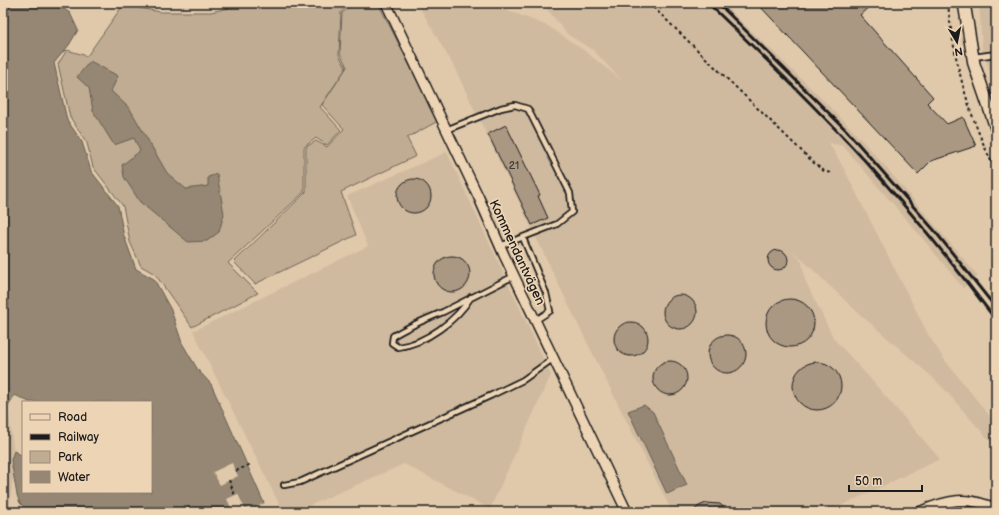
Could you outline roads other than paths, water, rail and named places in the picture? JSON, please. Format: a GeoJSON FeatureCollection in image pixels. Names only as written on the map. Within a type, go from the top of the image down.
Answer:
{"type":"FeatureCollection","features":[{"type":"Feature","properties":{"kind":"street","name":"Kommendantvägen"},"geometry":{"type":"LineString","coordinates":[[386,3],[627,512]]}},
{"type":"Feature","properties":{"kind":"street"},"geometry":{"type":"LineString","coordinates":[[964,3],[972,57],[977,77],[996,128]]}},
{"type":"Feature","properties":{"kind":"street"},"geometry":{"type":"LineString","coordinates":[[919,512],[938,504],[966,500],[981,503],[996,509]]}},
{"type":"Feature","properties":{"kind":"lane"},"geometry":{"type":"LineString","coordinates":[[972,57],[996,54]]}},
{"type":"Feature","properties":{"kind":"lane"},"geometry":{"type":"LineString","coordinates":[[446,130],[508,106],[515,105],[528,109],[570,193],[572,212],[557,224],[500,246]]}},
{"type":"Feature","properties":{"kind":"lane"},"geometry":{"type":"LineString","coordinates":[[522,238],[546,293],[550,311],[536,320]]}},
{"type":"Feature","properties":{"kind":"lane"},"geometry":{"type":"LineString","coordinates":[[471,297],[466,307],[457,316],[447,325],[432,334],[405,346],[398,347],[392,343],[393,336],[406,328],[514,276]]}},
{"type":"Feature","properties":{"kind":"lane"},"geometry":{"type":"LineString","coordinates":[[284,484],[300,482],[492,395],[523,380],[554,358]]}},
{"type":"Feature","properties":{"kind":"water"},"geometry":{"type":"Polygon","coordinates":[[[3,3],[55,3],[70,13],[78,30],[69,45],[54,63],[67,120],[82,142],[91,171],[118,206],[124,236],[136,269],[154,279],[171,310],[182,343],[198,370],[211,384],[268,512],[29,512],[20,503],[17,495],[11,460],[14,451],[22,455],[22,493],[152,493],[152,401],[27,401],[15,395],[4,411],[3,3]]]}},
{"type":"Feature","properties":{"kind":"water"},"geometry":{"type":"Polygon","coordinates":[[[90,61],[118,76],[111,91],[130,109],[167,173],[186,189],[208,186],[208,177],[217,174],[224,214],[219,232],[207,241],[188,242],[140,202],[124,177],[122,165],[140,151],[134,138],[114,145],[93,111],[89,88],[77,77],[90,61]]]}},
{"type":"Feature","properties":{"kind":"water"},"geometry":{"type":"Polygon","coordinates":[[[644,405],[653,412],[687,485],[667,494],[628,411],[644,405]]]}},
{"type":"Feature","properties":{"kind":"railway"},"geometry":{"type":"LineString","coordinates":[[708,3],[809,101],[848,142],[933,240],[996,320]]}},
{"type":"Feature","properties":{"kind":"railway"},"geometry":{"type":"LineString","coordinates":[[718,3],[846,130],[934,230],[996,308]]}}]}
